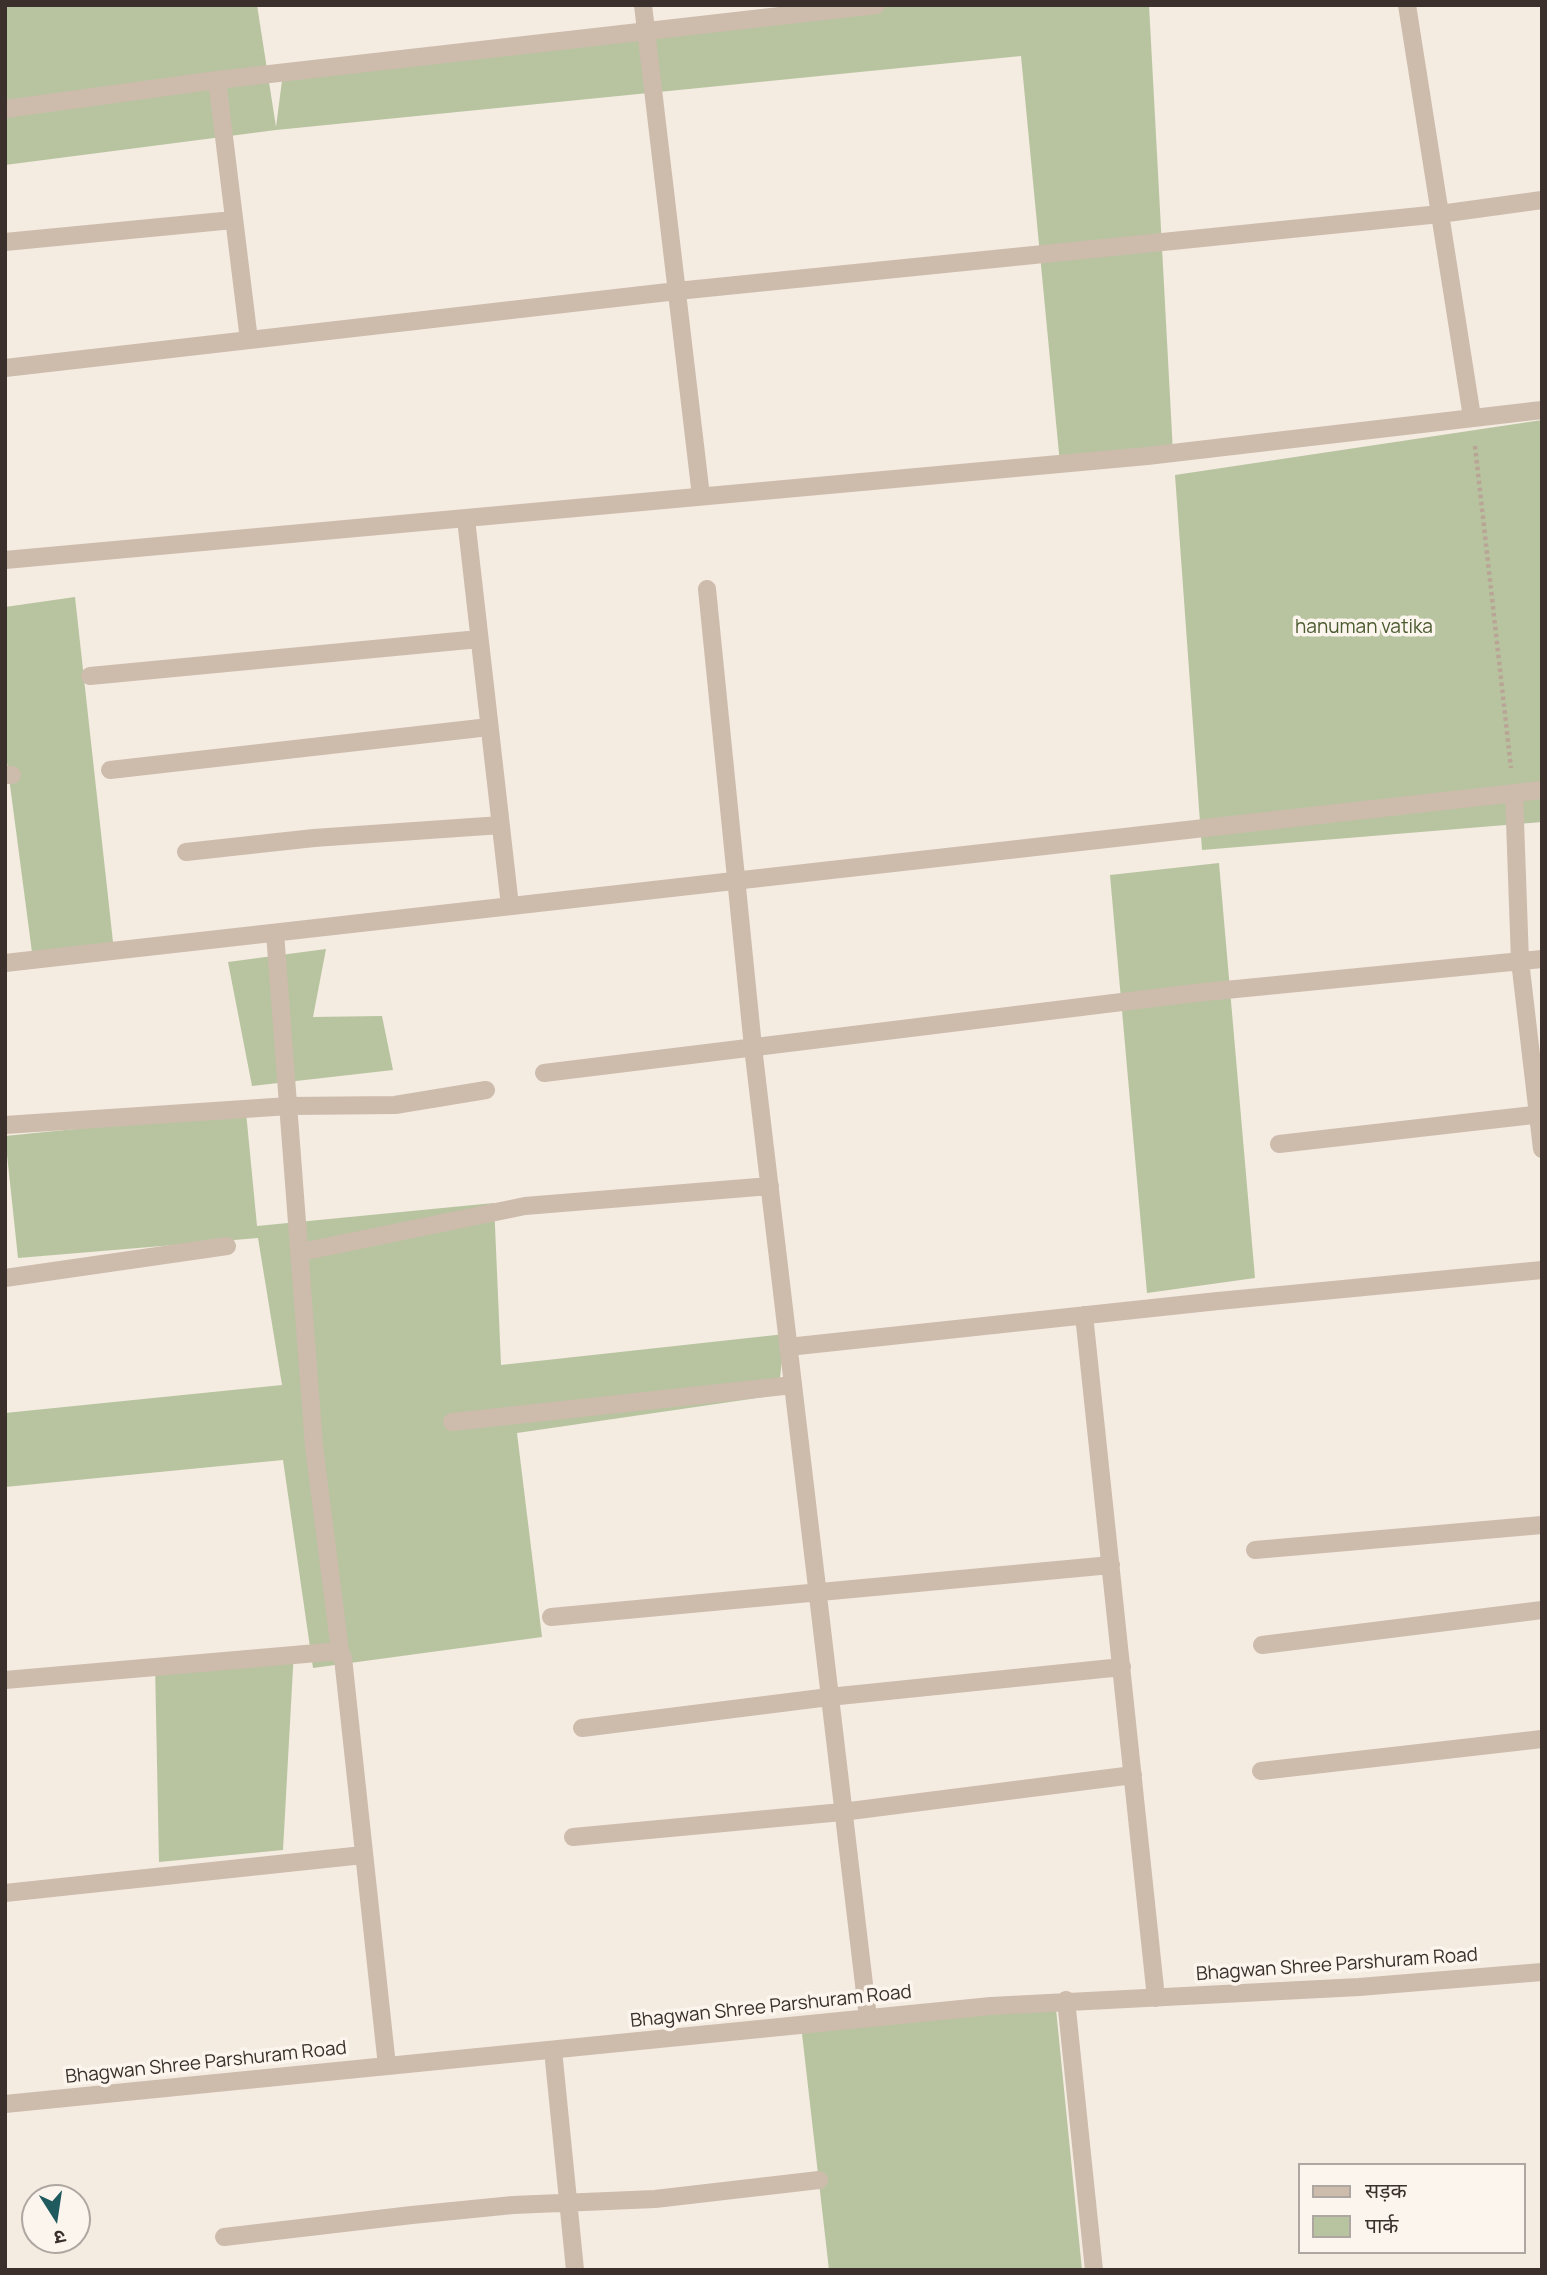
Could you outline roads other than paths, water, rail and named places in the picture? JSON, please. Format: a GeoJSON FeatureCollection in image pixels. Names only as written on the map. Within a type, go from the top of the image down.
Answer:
{"type":"FeatureCollection","features":[{"type":"Feature","properties":{"kind":"street"},"geometry":{"type":"LineString","coordinates":[[643,5],[701,496]]}},
{"type":"Feature","properties":{"kind":"street"},"geometry":{"type":"LineString","coordinates":[[5,109],[218,80],[876,5]]}},
{"type":"Feature","properties":{"kind":"street"},"geometry":{"type":"LineString","coordinates":[[1408,5],[1472,417]]}},
{"type":"Feature","properties":{"kind":"street"},"geometry":{"type":"LineString","coordinates":[[218,80],[249,340]]}},
{"type":"Feature","properties":{"kind":"street"},"geometry":{"type":"LineString","coordinates":[[5,368],[677,291],[1440,214],[1542,200]]}},
{"type":"Feature","properties":{"kind":"street"},"geometry":{"type":"LineString","coordinates":[[5,242],[233,220]]}},
{"type":"Feature","properties":{"kind":"street"},"geometry":{"type":"LineString","coordinates":[[5,560],[1147,456],[1542,410]]}},
{"type":"Feature","properties":{"kind":"street"},"geometry":{"type":"LineString","coordinates":[[466,519],[510,906]]}},
{"type":"Feature","properties":{"kind":"street"},"geometry":{"type":"LineString","coordinates":[[707,589],[753,1047],[868,2018]]}},
{"type":"Feature","properties":{"kind":"street"},"geometry":{"type":"LineString","coordinates":[[90,676],[479,639]]}},
{"type":"Feature","properties":{"kind":"street"},"geometry":{"type":"LineString","coordinates":[[110,770],[489,727]]}},
{"type":"Feature","properties":{"kind":"street"},"geometry":{"type":"LineString","coordinates":[[5,963],[1542,790]]}},
{"type":"Feature","properties":{"kind":"street"},"geometry":{"type":"LineString","coordinates":[[1514,793],[1520,961],[1542,1149]]}},
{"type":"Feature","properties":{"kind":"street"},"geometry":{"type":"LineString","coordinates":[[186,852],[314,838],[501,825]]}},
{"type":"Feature","properties":{"kind":"street"},"geometry":{"type":"LineString","coordinates":[[275,933],[314,1446],[343,1658],[387,2066]]}},
{"type":"Feature","properties":{"kind":"street"},"geometry":{"type":"LineString","coordinates":[[544,1073],[1195,993],[1542,959]]}},
{"type":"Feature","properties":{"kind":"street"},"geometry":{"type":"LineString","coordinates":[[5,1125],[289,1106],[395,1105],[486,1090]]}},
{"type":"Feature","properties":{"kind":"street"},"geometry":{"type":"LineString","coordinates":[[1279,1144],[1540,1114]]}},
{"type":"Feature","properties":{"kind":"street"},"geometry":{"type":"LineString","coordinates":[[301,1252],[525,1206],[770,1186]]}},
{"type":"Feature","properties":{"kind":"street"},"geometry":{"type":"LineString","coordinates":[[5,1278],[227,1246]]}},
{"type":"Feature","properties":{"kind":"street"},"geometry":{"type":"LineString","coordinates":[[788,1346],[1542,1270]]}},
{"type":"Feature","properties":{"kind":"street"},"geometry":{"type":"LineString","coordinates":[[1084,1315],[1156,1997]]}},
{"type":"Feature","properties":{"kind":"street"},"geometry":{"type":"LineString","coordinates":[[452,1422],[793,1385]]}},
{"type":"Feature","properties":{"kind":"street"},"geometry":{"type":"LineString","coordinates":[[1255,1550],[1542,1525]]}},
{"type":"Feature","properties":{"kind":"street"},"geometry":{"type":"LineString","coordinates":[[551,1617],[1111,1565]]}},
{"type":"Feature","properties":{"kind":"street"},"geometry":{"type":"LineString","coordinates":[[1262,1645],[1542,1610]]}},
{"type":"Feature","properties":{"kind":"street"},"geometry":{"type":"LineString","coordinates":[[5,1680],[340,1651]]}},
{"type":"Feature","properties":{"kind":"street"},"geometry":{"type":"LineString","coordinates":[[582,1728],[829,1697],[1122,1667]]}},
{"type":"Feature","properties":{"kind":"street"},"geometry":{"type":"LineString","coordinates":[[1261,1772],[1542,1739]]}},
{"type":"Feature","properties":{"kind":"street"},"geometry":{"type":"LineString","coordinates":[[572,1837],[842,1812],[1133,1775]]}},
{"type":"Feature","properties":{"kind":"street"},"geometry":{"type":"LineString","coordinates":[[5,1894],[363,1855]]}},
{"type":"Feature","properties":{"kind":"street","name":"Bhagwan Shree Parshuram Road"},"geometry":{"type":"LineString","coordinates":[[5,2104],[1066,2000],[1359,1987],[1542,1972]]}},
{"type":"Feature","properties":{"kind":"street"},"geometry":{"type":"LineString","coordinates":[[1066,2000],[1094,2270]]}},
{"type":"Feature","properties":{"kind":"street"},"geometry":{"type":"LineString","coordinates":[[553,2050],[575,2270]]}},
{"type":"Feature","properties":{"kind":"street"},"geometry":{"type":"LineString","coordinates":[[223,2237],[437,2212],[513,2205],[655,2199],[819,2180]]}},
{"type":"Feature","properties":{"kind":"park label","name":"hanuman vatika"},"geometry":{"type":"Point","coordinates":[1364,628]}}]}
